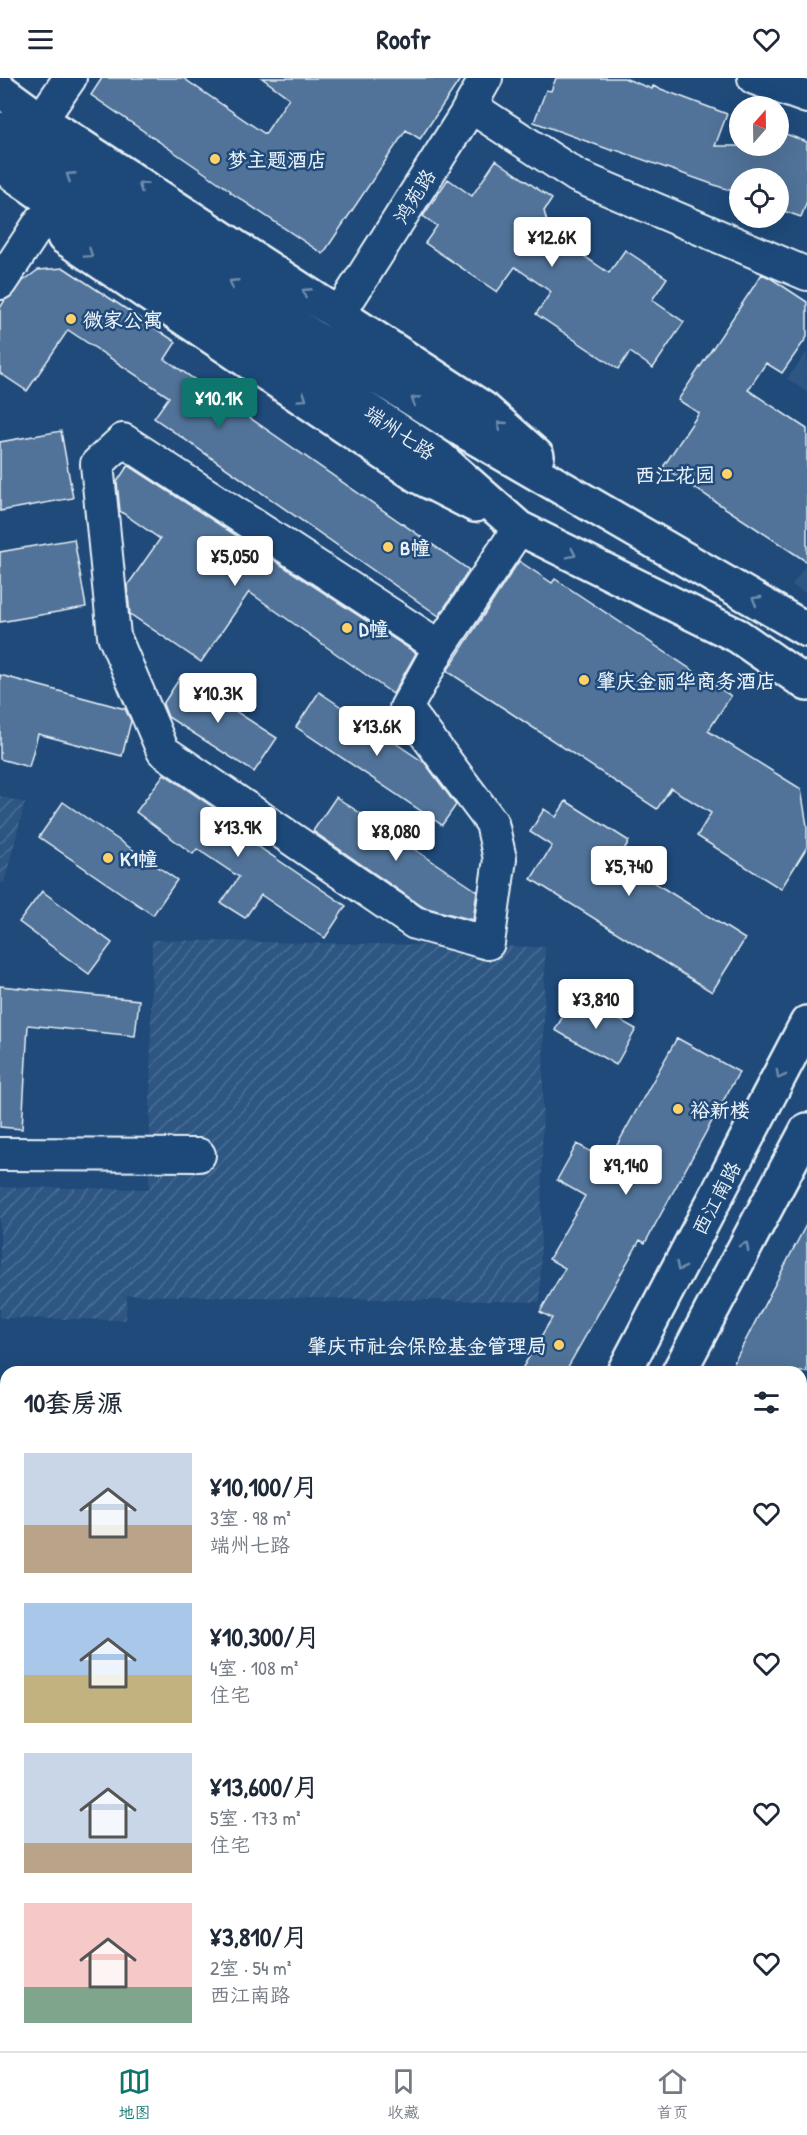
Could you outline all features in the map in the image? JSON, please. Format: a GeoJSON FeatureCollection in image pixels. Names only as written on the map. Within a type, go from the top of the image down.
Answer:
{"type":"FeatureCollection","features":[{"type":"Feature","properties":{"kind":"main road"},"geometry":{"type":"LineString","coordinates":[[0,90],[41,120],[484,409],[593,505]]}},
{"type":"Feature","properties":{"kind":"main road","name":"端州七路"},"geometry":{"type":"LineString","coordinates":[[0,129],[313,337],[464,431],[807,630]]}},
{"type":"Feature","properties":{"kind":"main road","name":"端州七路"},"geometry":{"type":"LineString","coordinates":[[0,165],[440,458],[519,528],[738,636],[807,684]]}},
{"type":"Feature","properties":{"kind":"main road"},"geometry":{"type":"LineString","coordinates":[[0,193],[418,476],[519,528]]}},
{"type":"Feature","properties":{"kind":"main road","name":"西江南路"},"geometry":{"type":"LineString","coordinates":[[627,1366],[807,1023]]}},
{"type":"Feature","properties":{"kind":"main road"},"geometry":{"type":"LineString","coordinates":[[682,1366],[807,1130]]}},
{"type":"Feature","properties":{"kind":"street"},"geometry":{"type":"LineString","coordinates":[[41,120],[70,78]]}},
{"type":"Feature","properties":{"kind":"street","name":"鸿苑路"},"geometry":{"type":"LineString","coordinates":[[339,314],[486,78]]}},
{"type":"Feature","properties":{"kind":"street"},"geometry":{"type":"LineString","coordinates":[[754,78],[807,97]]}},
{"type":"Feature","properties":{"kind":"street"},"geometry":{"type":"LineString","coordinates":[[470,106],[578,177],[807,274]]}},
{"type":"Feature","properties":{"kind":"street"},"geometry":{"type":"LineString","coordinates":[[0,283],[41,221]]}},
{"type":"Feature","properties":{"kind":"street"},"geometry":{"type":"LineString","coordinates":[[440,647],[123,440],[97,464],[114,636],[163,751],[415,923],[488,943],[500,859],[492,823],[406,708],[440,647],[519,528]]}},
{"type":"Feature","properties":{"kind":"street"},"geometry":{"type":"LineString","coordinates":[[0,1154],[199,1155]]}},
{"type":"Feature","properties":{"kind":"shaded area"},"geometry":{"type":"Polygon","coordinates":[[[807,352],[807,392],[787,379],[807,352]]]}},
{"type":"Feature","properties":{"kind":"shaded area"},"geometry":{"type":"Polygon","coordinates":[[[807,563],[807,594],[792,585],[807,563]]]}},
{"type":"Feature","properties":{"kind":"shaded area"},"geometry":{"type":"Polygon","coordinates":[[[0,796],[25,803],[4,883],[0,882],[0,796]]]}},
{"type":"Feature","properties":{"kind":"shaded area"},"geometry":{"type":"Polygon","coordinates":[[[152,940],[545,947],[540,1302],[127,1295],[126,1320],[0,1318],[0,1187],[149,1189],[152,940]]]}},
{"type":"Feature","properties":{"kind":"building"},"geometry":{"type":"Polygon","coordinates":[[[102,78],[183,78],[265,134],[289,98],[262,78],[461,78],[420,139],[406,130],[323,254],[91,95],[102,78]]]}},
{"type":"Feature","properties":{"kind":"building"},"geometry":{"type":"Polygon","coordinates":[[[556,78],[624,78],[652,89],[653,86],[727,114],[715,146],[729,146],[729,156],[789,156],[789,135],[807,142],[807,201],[801,217],[789,213],[789,168],[729,168],[729,190],[534,122],[546,90],[551,91],[556,78]]]}},
{"type":"Feature","properties":{"kind":"building"},"geometry":{"type":"Polygon","coordinates":[[[496,160],[552,199],[544,211],[550,233],[609,273],[625,250],[667,278],[652,300],[684,322],[653,368],[630,352],[618,369],[536,314],[551,292],[515,267],[497,292],[425,243],[437,226],[423,216],[448,179],[472,196],[496,160]]]}},
{"type":"Feature","properties":{"kind":"building"},"geometry":{"type":"Polygon","coordinates":[[[64,268],[176,342],[165,359],[469,570],[439,616],[154,418],[169,397],[68,330],[27,391],[0,373],[0,308],[23,281],[38,270],[64,268]]]}},
{"type":"Feature","properties":{"kind":"building"},"geometry":{"type":"Polygon","coordinates":[[[762,274],[807,302],[807,337],[782,373],[766,363],[748,390],[807,429],[807,562],[663,467],[699,413],[678,400],[762,274]]]}},
{"type":"Feature","properties":{"kind":"building"},"geometry":{"type":"Polygon","coordinates":[[[61,431],[73,498],[0,511],[0,442],[61,431]]]}},
{"type":"Feature","properties":{"kind":"building"},"geometry":{"type":"Polygon","coordinates":[[[128,465],[416,653],[393,694],[249,592],[201,662],[130,614],[127,586],[160,539],[120,511],[117,482],[128,465]]]}},
{"type":"Feature","properties":{"kind":"building"},"geometry":{"type":"Polygon","coordinates":[[[74,539],[86,607],[0,622],[0,552],[74,539]]]}},
{"type":"Feature","properties":{"kind":"building","name":"肇庆金丽华商务酒店"},"geometry":{"type":"Polygon","coordinates":[[[519,561],[552,583],[555,579],[731,696],[708,731],[801,789],[807,826],[807,847],[781,889],[697,836],[711,813],[671,788],[657,809],[447,671],[519,561]]]}},
{"type":"Feature","properties":{"kind":"building"},"geometry":{"type":"Polygon","coordinates":[[[0,675],[125,709],[131,721],[122,756],[38,734],[29,767],[0,759],[0,675]]]}},
{"type":"Feature","properties":{"kind":"building"},"geometry":{"type":"Polygon","coordinates":[[[181,676],[277,738],[254,772],[168,717],[163,704],[181,676]]]}},
{"type":"Feature","properties":{"kind":"building"},"geometry":{"type":"Polygon","coordinates":[[[319,692],[425,763],[456,805],[442,825],[296,727],[319,692]]]}},
{"type":"Feature","properties":{"kind":"building"},"geometry":{"type":"Polygon","coordinates":[[[164,774],[223,814],[219,820],[346,906],[325,938],[261,895],[245,918],[221,903],[239,877],[197,849],[193,854],[136,812],[164,774]]]}},
{"type":"Feature","properties":{"kind":"building"},"geometry":{"type":"Polygon","coordinates":[[[336,797],[477,891],[473,920],[423,907],[313,831],[336,797]]]}},
{"type":"Feature","properties":{"kind":"building"},"geometry":{"type":"Polygon","coordinates":[[[566,801],[629,841],[618,860],[745,939],[712,992],[531,879],[552,846],[530,832],[544,809],[556,817],[566,801]]]}},
{"type":"Feature","properties":{"kind":"building","name":"K1幢"},"geometry":{"type":"Polygon","coordinates":[[[63,802],[177,880],[153,915],[39,837],[63,802]]]}},
{"type":"Feature","properties":{"kind":"building"},"geometry":{"type":"Polygon","coordinates":[[[42,891],[112,943],[89,974],[19,922],[42,891]]]}},
{"type":"Feature","properties":{"kind":"building"},"geometry":{"type":"Polygon","coordinates":[[[0,986],[139,1000],[135,1036],[28,1025],[22,1129],[0,1127],[0,986]]]}},
{"type":"Feature","properties":{"kind":"building"},"geometry":{"type":"Polygon","coordinates":[[[575,995],[636,1029],[616,1065],[555,1030],[575,995]]]}},
{"type":"Feature","properties":{"kind":"building"},"geometry":{"type":"Polygon","coordinates":[[[677,1038],[739,1072],[645,1243],[640,1240],[568,1366],[524,1366],[552,1318],[540,1312],[565,1268],[549,1259],[585,1196],[557,1180],[577,1144],[608,1161],[677,1038]]]}},
{"type":"Feature","properties":{"kind":"building"},"geometry":{"type":"Polygon","coordinates":[[[807,1223],[807,1366],[732,1366],[807,1223]]]}},
{"type":"Feature","properties":{"kind":"place","name":"梦主题酒店"},"geometry":{"type":"Point","coordinates":[215,159]}},
{"type":"Feature","properties":{"kind":"place","name":"微家公寓"},"geometry":{"type":"Point","coordinates":[71,319]}},
{"type":"Feature","properties":{"kind":"place","name":"西江花园"},"geometry":{"type":"Point","coordinates":[727,474]}},
{"type":"Feature","properties":{"kind":"place","name":"B幢"},"geometry":{"type":"Point","coordinates":[388,547]}},
{"type":"Feature","properties":{"kind":"place","name":"D幢"},"geometry":{"type":"Point","coordinates":[347,628]}},
{"type":"Feature","properties":{"kind":"place","name":"肇庆金丽华商务酒店"},"geometry":{"type":"Point","coordinates":[584,680]}},
{"type":"Feature","properties":{"kind":"place","name":"K1幢"},"geometry":{"type":"Point","coordinates":[108,858]}},
{"type":"Feature","properties":{"kind":"place","name":"裕新楼"},"geometry":{"type":"Point","coordinates":[678,1109]}},
{"type":"Feature","properties":{"kind":"place","name":"肇庆市社会保险基金管理局"},"geometry":{"type":"Point","coordinates":[559,1345]}}]}
